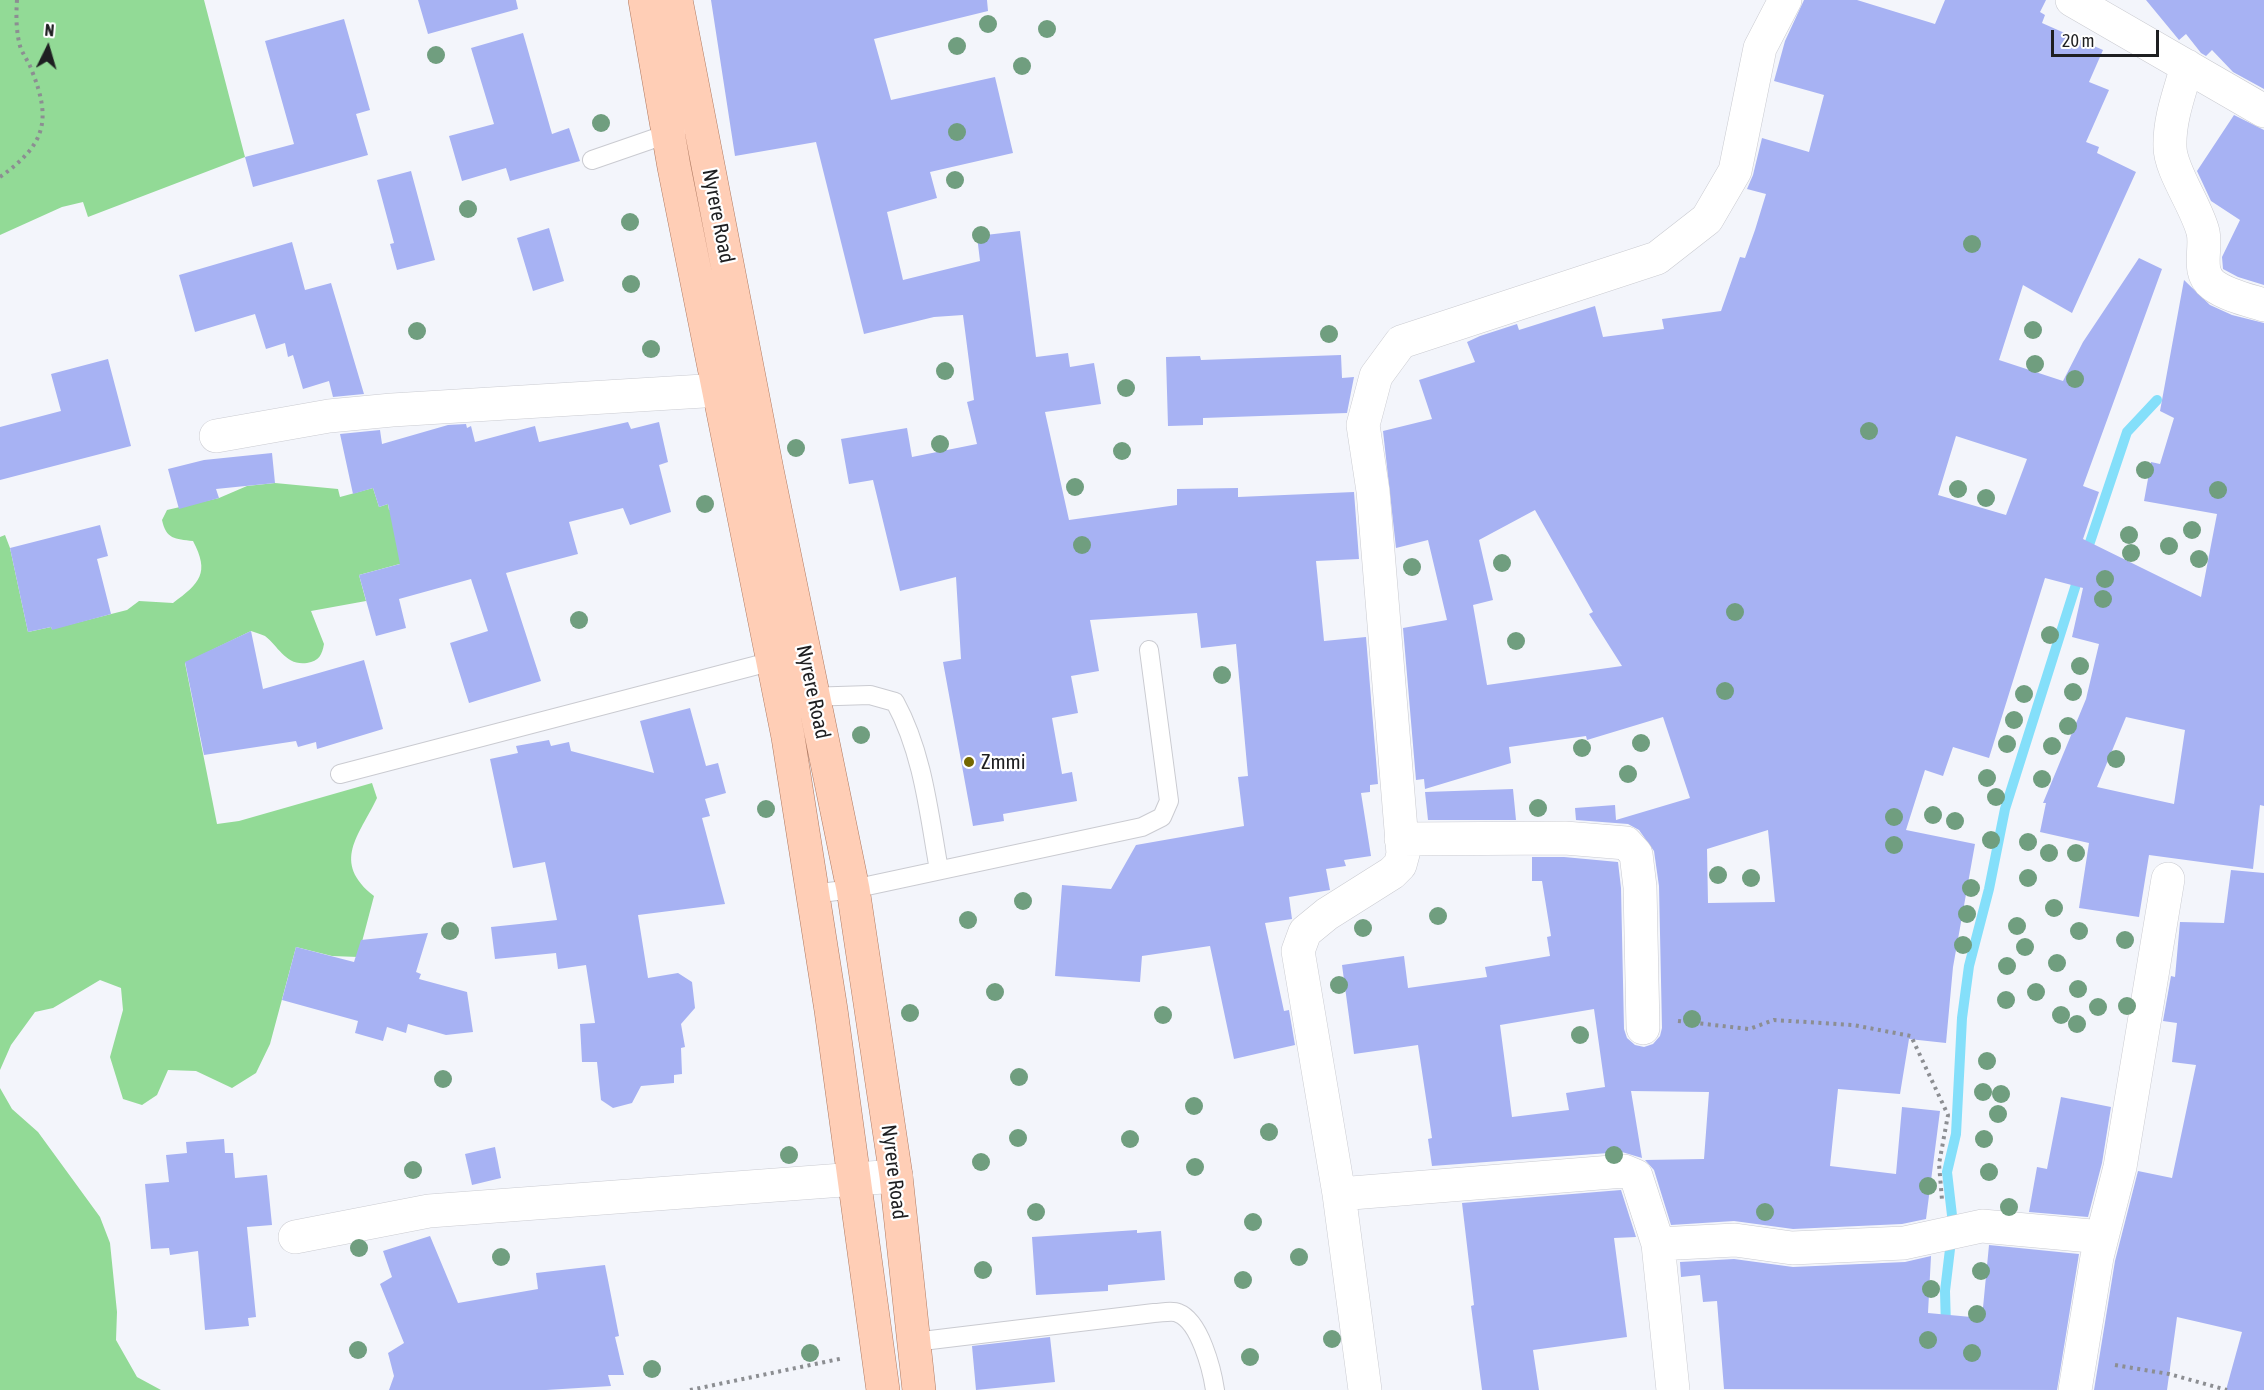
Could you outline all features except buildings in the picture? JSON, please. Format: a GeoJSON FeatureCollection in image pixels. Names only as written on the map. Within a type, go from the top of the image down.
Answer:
{"type":"FeatureCollection","features":[{"type":"Feature","properties":{"kind":"main road","name":"Nyrere Road"},"geometry":{"type":"LineString","coordinates":[[645,0],[668,133],[814,696],[853,889],[896,1176],[920,1390]]}},
{"type":"Feature","properties":{"kind":"main road","name":"Nyrere Road"},"geometry":{"type":"LineString","coordinates":[[676,0],[701,124],[773,661],[812,894],[882,1390]]}},
{"type":"Feature","properties":{"kind":"street"},"geometry":{"type":"LineString","coordinates":[[1365,1390],[1339,1194],[1298,951],[1305,932],[1327,914],[1400,865],[1403,854],[1373,491],[1363,425],[1376,376],[1401,342],[1657,258],[1707,219],[1735,171],[1760,48],[1785,0]]}},
{"type":"Feature","properties":{"kind":"street"},"geometry":{"type":"LineString","coordinates":[[2072,0],[2264,111]]}},
{"type":"Feature","properties":{"kind":"street"},"geometry":{"type":"LineString","coordinates":[[2187,66],[2170,129],[2170,150],[2200,220],[2204,237],[2203,271],[2211,284],[2264,305]]}},
{"type":"Feature","properties":{"kind":"street"},"geometry":{"type":"LineString","coordinates":[[216,436],[329,416],[392,410],[735,387]]}},
{"type":"Feature","properties":{"kind":"street"},"geometry":{"type":"LineString","coordinates":[[1401,839],[1565,838],[1626,843],[1636,854],[1640,887],[1643,1028]]}},
{"type":"Feature","properties":{"kind":"street"},"geometry":{"type":"LineString","coordinates":[[2075,1390],[2102,1237],[2120,1167],[2168,879]]}},
{"type":"Feature","properties":{"kind":"street"},"geometry":{"type":"LineString","coordinates":[[1339,1194],[1624,1171],[1636,1176],[1658,1244],[1673,1390]]}},
{"type":"Feature","properties":{"kind":"street"},"geometry":{"type":"LineString","coordinates":[[295,1237],[429,1211],[896,1176]]}},
{"type":"Feature","properties":{"kind":"street"},"geometry":{"type":"LineString","coordinates":[[1658,1244],[1735,1240],[1792,1248],[1904,1243],[1982,1226],[2102,1237]]}},
{"type":"Feature","properties":{"kind":"lane"},"geometry":{"type":"LineString","coordinates":[[592,160],[668,133],[701,124]]}},
{"type":"Feature","properties":{"kind":"lane"},"geometry":{"type":"LineString","coordinates":[[812,894],[853,889],[1142,827],[1162,817],[1169,801],[1149,650]]}},
{"type":"Feature","properties":{"kind":"lane"},"geometry":{"type":"LineString","coordinates":[[340,774],[773,661]]}},
{"type":"Feature","properties":{"kind":"lane"},"geometry":{"type":"LineString","coordinates":[[781,702],[814,696],[870,694],[895,702],[904,718],[922,774],[939,870]]}},
{"type":"Feature","properties":{"kind":"lane"},"geometry":{"type":"LineString","coordinates":[[914,1342],[1178,1312],[1190,1322],[1206,1350],[1215,1390]]}},
{"type":"Feature","properties":{"kind":"path"},"geometry":{"type":"LineString","coordinates":[[0,177],[36,141],[45,114],[44,104],[32,69],[20,47],[16,17],[17,0]]}},
{"type":"Feature","properties":{"kind":"path"},"geometry":{"type":"LineString","coordinates":[[1643,1028],[1666,1020],[1749,1029],[1774,1020],[1853,1025],[1911,1036],[1948,1115],[1939,1164],[1950,1233]]}},
{"type":"Feature","properties":{"kind":"path"},"geometry":{"type":"LineString","coordinates":[[690,1390],[877,1351]]}},
{"type":"Feature","properties":{"kind":"path"},"geometry":{"type":"LineString","coordinates":[[2079,1358],[2169,1374],[2227,1390]]}},
{"type":"Feature","properties":{"kind":"green space"},"geometry":{"type":"Polygon","coordinates":[[[0,0],[204,0],[245,157],[88,217],[83,202],[62,207],[0,235],[0,0]]]}},
{"type":"Feature","properties":{"kind":"green space"},"geometry":{"type":"Polygon","coordinates":[[[275,483],[338,489],[340,497],[373,488],[379,507],[388,504],[389,510],[405,506],[418,559],[359,575],[366,601],[311,611],[324,644],[321,654],[314,661],[294,662],[283,655],[265,636],[251,631],[185,663],[217,824],[239,821],[372,783],[377,798],[357,837],[351,860],[354,872],[361,884],[374,896],[358,957],[332,956],[296,947],[270,1044],[256,1073],[232,1088],[196,1071],[168,1070],[157,1095],[142,1105],[123,1099],[110,1057],[123,1010],[121,988],[100,980],[53,1008],[35,1012],[11,1045],[0,1070],[0,537],[5,535],[10,548],[28,632],[51,627],[52,629],[127,610],[139,601],[173,603],[196,583],[200,576],[201,561],[193,541],[172,537],[166,531],[162,520],[167,510],[219,498],[247,486],[275,483]]]}},
{"type":"Feature","properties":{"kind":"green space"},"geometry":{"type":"Polygon","coordinates":[[[0,1088],[12,1109],[38,1132],[100,1217],[110,1243],[117,1312],[116,1340],[137,1377],[161,1390],[0,1390],[0,1088]]]}},
{"type":"Feature","properties":{"kind":"waterway"},"geometry":{"type":"LineString","coordinates":[[2086,554],[2127,432],[2157,400]]}},
{"type":"Feature","properties":{"kind":"waterway"},"geometry":{"type":"LineString","coordinates":[[1946,1327],[1945,1291],[1953,1224],[1947,1172],[1956,1134],[1962,1018],[1969,966],[1989,889],[2005,809],[2079,575]]}},
{"type":"Feature","properties":{"kind":"place","name":"Zmmi"},"geometry":{"type":"Point","coordinates":[969,762]}}]}
